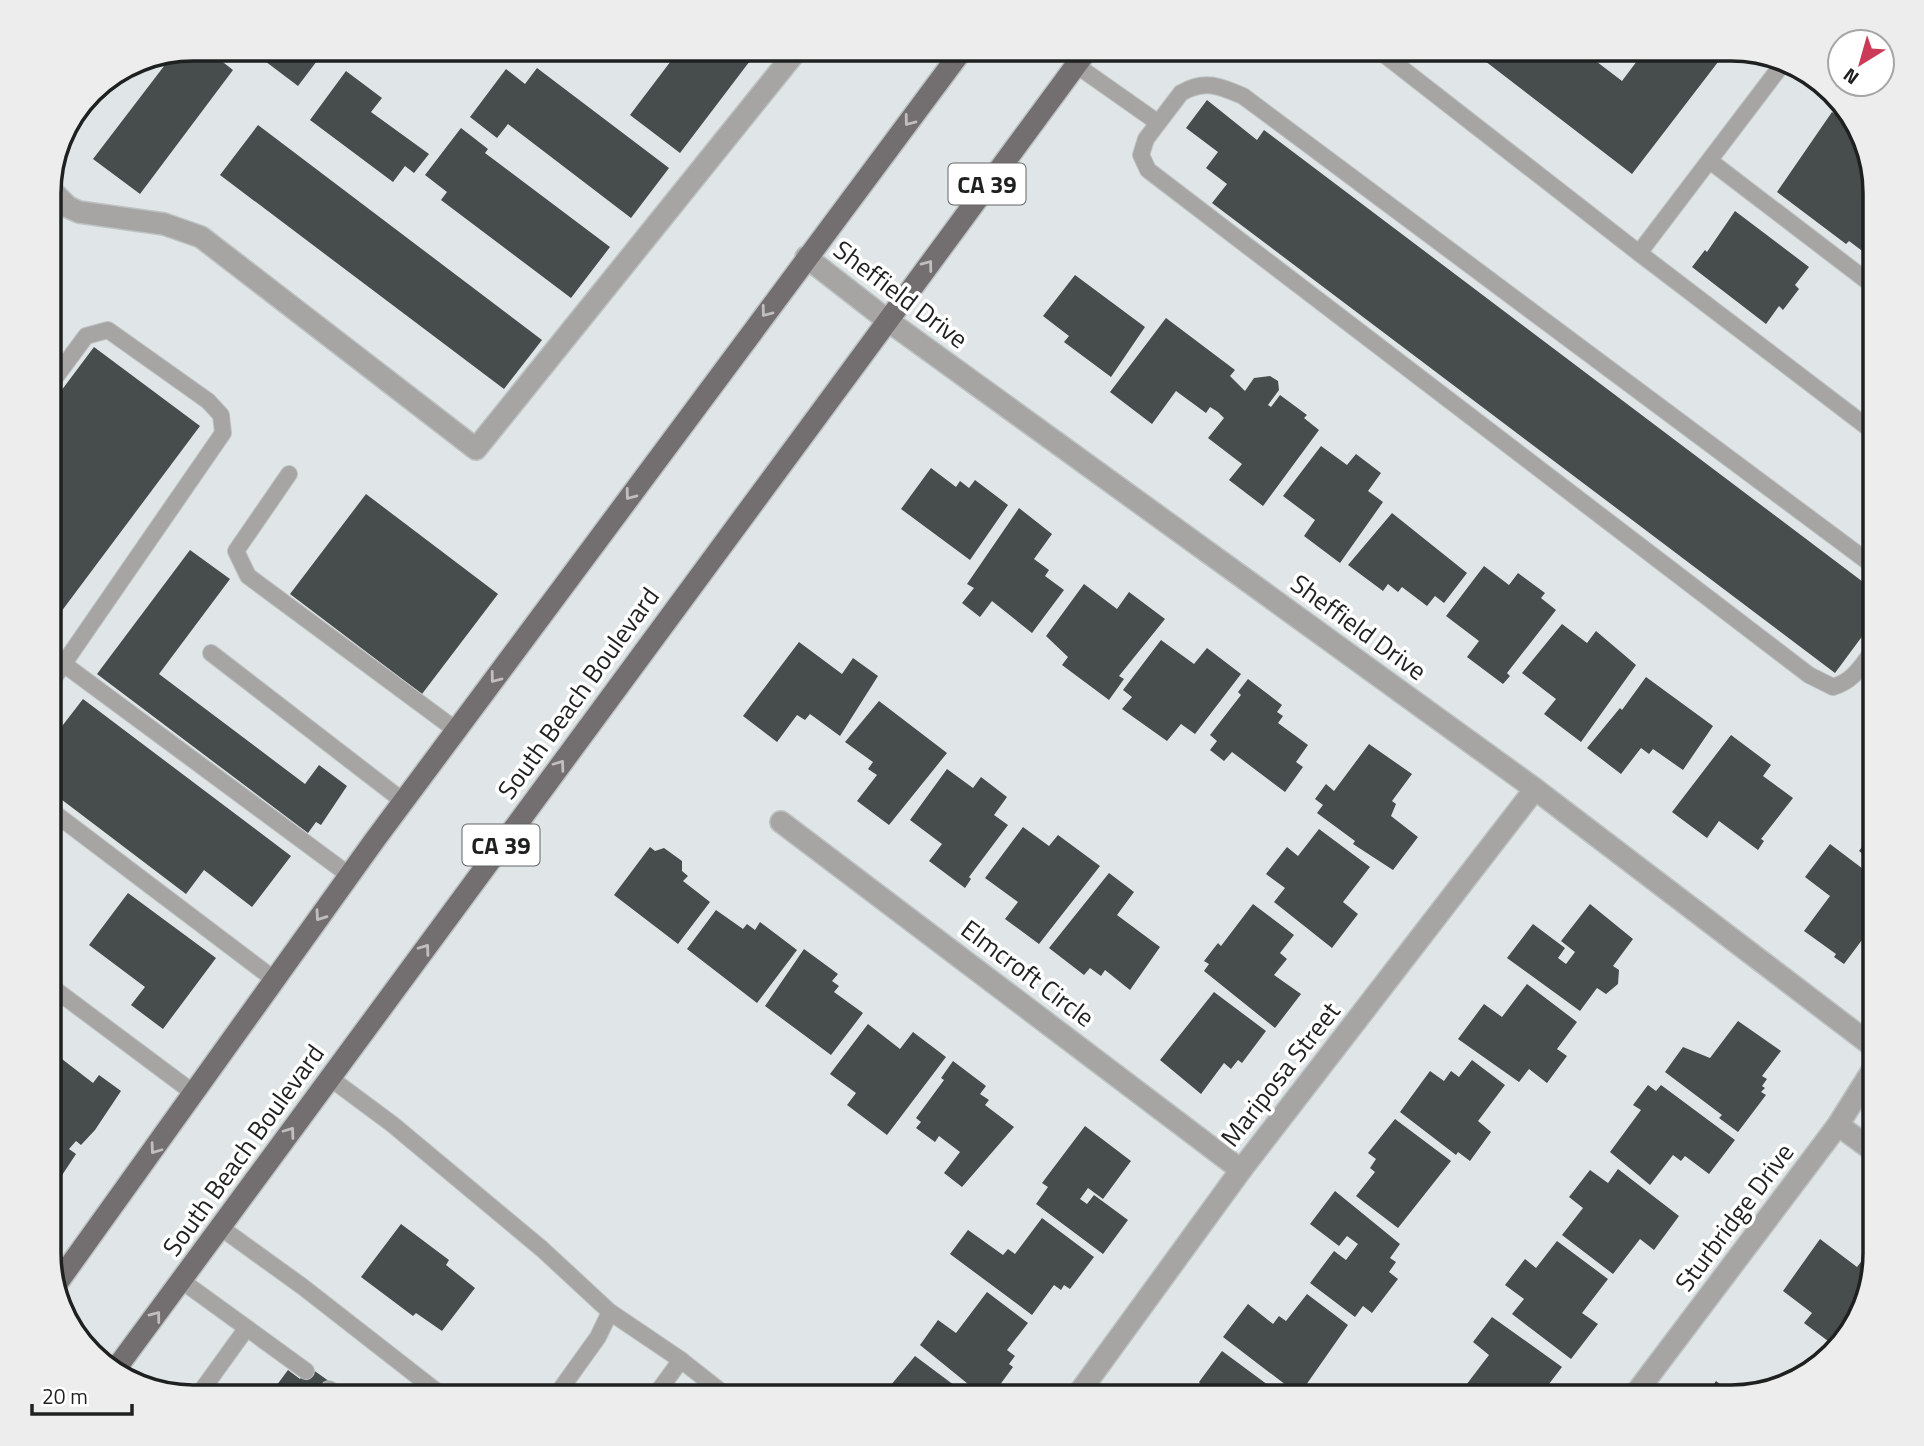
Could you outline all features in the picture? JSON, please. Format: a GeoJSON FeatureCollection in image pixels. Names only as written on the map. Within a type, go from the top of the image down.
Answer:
{"type":"FeatureCollection","features":[{"type":"Feature","properties":{"kind":"main road"},"geometry":{"type":"LineString","coordinates":[[63,1274],[403,801],[954,61]]}},
{"type":"Feature","properties":{"kind":"main road","name":"South Beach Boulevard"},"geometry":{"type":"LineString","coordinates":[[121,1362],[1079,61]]}},
{"type":"Feature","properties":{"kind":"street"},"geometry":{"type":"LineString","coordinates":[[62,201],[79,212],[164,224],[201,237],[476,449],[788,61]]}},
{"type":"Feature","properties":{"kind":"street","name":"Sheffield Drive"},"geometry":{"type":"LineString","coordinates":[[806,257],[887,320],[1535,789],[1863,1039]]}},
{"type":"Feature","properties":{"kind":"street","name":"Mariposa Street"},"geometry":{"type":"LineString","coordinates":[[1085,1385],[1241,1170],[1535,789]]}},
{"type":"Feature","properties":{"kind":"street","name":"Elmcroft Circle"},"geometry":{"type":"LineString","coordinates":[[781,822],[1241,1170]]}},
{"type":"Feature","properties":{"kind":"street","name":"Sturbridge Drive"},"geometry":{"type":"LineString","coordinates":[[1642,1385],[1838,1125],[1863,1085]]}},
{"type":"Feature","properties":{"kind":"street"},"geometry":{"type":"LineString","coordinates":[[1838,1125],[1863,1144]]}},
{"type":"Feature","properties":{"kind":"lane"},"geometry":{"type":"LineString","coordinates":[[1087,61],[1157,122]]}},
{"type":"Feature","properties":{"kind":"lane"},"geometry":{"type":"LineString","coordinates":[[1396,61],[1639,253],[1863,424]]}},
{"type":"Feature","properties":{"kind":"lane"},"geometry":{"type":"LineString","coordinates":[[1639,253],[1778,70]]}},
{"type":"Feature","properties":{"kind":"lane"},"geometry":{"type":"LineString","coordinates":[[1863,559],[1243,96],[1216,84],[1188,89],[1157,122],[1146,139],[1142,155],[1147,170],[1809,675],[1833,687],[1845,684],[1863,665]]}},
{"type":"Feature","properties":{"kind":"lane"},"geometry":{"type":"LineString","coordinates":[[1710,161],[1863,278]]}},
{"type":"Feature","properties":{"kind":"lane"},"geometry":{"type":"LineString","coordinates":[[62,368],[86,335],[108,330],[208,401],[221,415],[223,433],[62,668]]}},
{"type":"Feature","properties":{"kind":"lane"},"geometry":{"type":"LineString","coordinates":[[289,474],[236,551],[248,576],[456,730]]}},
{"type":"Feature","properties":{"kind":"lane"},"geometry":{"type":"LineString","coordinates":[[211,653],[403,801]]}},
{"type":"Feature","properties":{"kind":"lane"},"geometry":{"type":"LineString","coordinates":[[65,664],[349,875]]}},
{"type":"Feature","properties":{"kind":"lane"},"geometry":{"type":"LineString","coordinates":[[62,819],[275,980]]}},
{"type":"Feature","properties":{"kind":"lane"},"geometry":{"type":"LineString","coordinates":[[62,995],[195,1094]]}},
{"type":"Feature","properties":{"kind":"lane"},"geometry":{"type":"LineString","coordinates":[[330,1078],[392,1124],[542,1249],[610,1312],[713,1385]]}},
{"type":"Feature","properties":{"kind":"lane"},"geometry":{"type":"LineString","coordinates":[[220,1227],[303,1287],[429,1385]]}},
{"type":"Feature","properties":{"kind":"lane"},"geometry":{"type":"LineString","coordinates":[[182,1281],[306,1371]]}},
{"type":"Feature","properties":{"kind":"lane"},"geometry":{"type":"LineString","coordinates":[[564,1385],[598,1337],[610,1312]]}},
{"type":"Feature","properties":{"kind":"lane"},"geometry":{"type":"LineString","coordinates":[[206,1385],[246,1329]]}},
{"type":"Feature","properties":{"kind":"lane"},"geometry":{"type":"LineString","coordinates":[[663,1385],[681,1360]]}},
{"type":"Feature","properties":{"kind":"building"},"geometry":{"type":"Polygon","coordinates":[[[221,61],[233,70],[140,194],[93,159],[165,65],[221,61]]]}},
{"type":"Feature","properties":{"kind":"building"},"geometry":{"type":"Polygon","coordinates":[[[265,61],[317,61],[298,86],[265,61]]]}},
{"type":"Feature","properties":{"kind":"building"},"geometry":{"type":"Polygon","coordinates":[[[671,61],[750,61],[680,153],[630,115],[671,61]]]}},
{"type":"Feature","properties":{"kind":"building"},"geometry":{"type":"Polygon","coordinates":[[[1485,61],[1596,61],[1622,81],[1637,61],[1719,61],[1632,174],[1485,61]]]}},
{"type":"Feature","properties":{"kind":"building"},"geometry":{"type":"Polygon","coordinates":[[[537,68],[669,168],[631,218],[508,124],[497,138],[470,117],[506,69],[525,84],[537,68]]]}},
{"type":"Feature","properties":{"kind":"building"},"geometry":{"type":"Polygon","coordinates":[[[346,71],[382,98],[371,112],[429,154],[414,173],[405,166],[393,182],[310,120],[346,71]]]}},
{"type":"Feature","properties":{"kind":"building"},"geometry":{"type":"Polygon","coordinates":[[[1207,100],[1257,140],[1264,130],[1863,582],[1863,635],[1835,673],[1212,203],[1227,184],[1206,168],[1218,152],[1186,128],[1207,100]]]}},
{"type":"Feature","properties":{"kind":"building"},"geometry":{"type":"Polygon","coordinates":[[[1832,112],[1837,115],[1849,135],[1860,168],[1863,252],[1849,241],[1846,244],[1777,192],[1832,112]]]}},
{"type":"Feature","properties":{"kind":"building"},"geometry":{"type":"Polygon","coordinates":[[[258,125],[542,340],[504,389],[220,175],[258,125]]]}},
{"type":"Feature","properties":{"kind":"building"},"geometry":{"type":"Polygon","coordinates":[[[461,128],[488,149],[485,153],[610,247],[571,298],[441,200],[447,192],[425,175],[461,128]]]}},
{"type":"Feature","properties":{"kind":"building"},"geometry":{"type":"Polygon","coordinates":[[[1735,211],[1809,267],[1795,285],[1799,289],[1783,310],[1779,306],[1766,324],[1692,267],[1705,250],[1707,252],[1735,211]]]}},
{"type":"Feature","properties":{"kind":"building"},"geometry":{"type":"Polygon","coordinates":[[[1075,275],[1145,327],[1111,377],[1064,342],[1069,336],[1043,316],[1075,275]]]}},
{"type":"Feature","properties":{"kind":"building"},"geometry":{"type":"Polygon","coordinates":[[[1166,318],[1235,370],[1230,376],[1245,391],[1254,378],[1270,376],[1278,381],[1279,390],[1268,405],[1271,407],[1280,395],[1307,415],[1304,418],[1319,430],[1263,506],[1229,480],[1242,464],[1208,438],[1224,418],[1218,412],[1210,407],[1206,413],[1176,391],[1152,424],[1110,392],[1166,318]]]}},
{"type":"Feature","properties":{"kind":"building"},"geometry":{"type":"Polygon","coordinates":[[[94,347],[200,426],[62,611],[62,390],[94,347]]]}},
{"type":"Feature","properties":{"kind":"building"},"geometry":{"type":"Polygon","coordinates":[[[1321,446],[1347,465],[1356,454],[1381,473],[1368,491],[1383,502],[1340,563],[1304,536],[1315,520],[1283,496],[1321,446]]]}},
{"type":"Feature","properties":{"kind":"building"},"geometry":{"type":"Polygon","coordinates":[[[931,468],[956,487],[960,481],[969,488],[975,480],[1008,505],[970,560],[901,509],[931,468]]]}},
{"type":"Feature","properties":{"kind":"building"},"geometry":{"type":"Polygon","coordinates":[[[366,494],[498,594],[422,694],[290,594],[366,494]]]}},
{"type":"Feature","properties":{"kind":"building"},"geometry":{"type":"Polygon","coordinates":[[[1019,508],[1052,534],[1034,559],[1049,570],[1045,576],[1064,590],[1032,633],[992,601],[980,617],[962,603],[974,588],[967,584],[1019,508]]]}},
{"type":"Feature","properties":{"kind":"building"},"geometry":{"type":"Polygon","coordinates":[[[1392,513],[1467,573],[1444,603],[1435,596],[1427,606],[1402,587],[1398,592],[1388,584],[1383,591],[1348,565],[1392,513]]]}},
{"type":"Feature","properties":{"kind":"building"},"geometry":{"type":"Polygon","coordinates":[[[190,550],[230,579],[159,674],[305,784],[319,765],[347,786],[321,825],[316,822],[308,833],[97,674],[190,550]]]}},
{"type":"Feature","properties":{"kind":"building"},"geometry":{"type":"Polygon","coordinates":[[[1484,566],[1509,585],[1518,573],[1545,593],[1541,598],[1556,610],[1507,673],[1510,676],[1503,684],[1467,657],[1479,641],[1446,616],[1484,566]]]}},
{"type":"Feature","properties":{"kind":"building"},"geometry":{"type":"Polygon","coordinates":[[[1084,584],[1117,609],[1129,592],[1165,619],[1119,676],[1124,679],[1109,700],[1062,665],[1068,657],[1046,636],[1084,584]]]}},
{"type":"Feature","properties":{"kind":"building"},"geometry":{"type":"Polygon","coordinates":[[[1562,624],[1587,643],[1596,631],[1636,665],[1581,742],[1544,714],[1556,699],[1522,673],[1562,624]]]}},
{"type":"Feature","properties":{"kind":"building"},"geometry":{"type":"Polygon","coordinates":[[[1161,640],[1194,664],[1207,648],[1241,674],[1195,734],[1181,724],[1167,741],[1122,709],[1132,697],[1123,690],[1161,640]]]}},
{"type":"Feature","properties":{"kind":"building"},"geometry":{"type":"Polygon","coordinates":[[[799,642],[842,674],[853,658],[878,676],[840,736],[810,714],[805,720],[797,715],[777,742],[743,716],[799,642]]]}},
{"type":"Feature","properties":{"kind":"building"},"geometry":{"type":"Polygon","coordinates":[[[1646,677],[1713,726],[1683,770],[1653,749],[1649,754],[1641,748],[1621,774],[1587,748],[1620,708],[1622,710],[1646,677]]]}},
{"type":"Feature","properties":{"kind":"building"},"geometry":{"type":"Polygon","coordinates":[[[1248,679],[1282,705],[1277,712],[1283,716],[1278,723],[1308,745],[1296,762],[1303,767],[1285,792],[1232,752],[1224,761],[1210,750],[1217,741],[1210,735],[1241,695],[1238,692],[1248,679]]]}},
{"type":"Feature","properties":{"kind":"building"},"geometry":{"type":"Polygon","coordinates":[[[83,699],[291,856],[252,907],[204,870],[186,894],[62,800],[62,726],[83,699]]]}},
{"type":"Feature","properties":{"kind":"building"},"geometry":{"type":"Polygon","coordinates":[[[879,701],[947,753],[889,825],[857,801],[877,775],[868,769],[873,762],[845,742],[879,701]]]}},
{"type":"Feature","properties":{"kind":"building"},"geometry":{"type":"Polygon","coordinates":[[[1731,735],[1771,765],[1763,776],[1793,798],[1761,839],[1764,841],[1758,850],[1719,821],[1707,838],[1672,812],[1731,735]]]}},
{"type":"Feature","properties":{"kind":"building"},"geometry":{"type":"Polygon","coordinates":[[[1369,744],[1412,774],[1392,801],[1396,804],[1391,816],[1418,837],[1393,870],[1353,844],[1355,841],[1317,813],[1323,805],[1315,799],[1326,784],[1334,791],[1369,744]]]}},
{"type":"Feature","properties":{"kind":"building"},"geometry":{"type":"Polygon","coordinates":[[[947,769],[973,788],[981,777],[1007,797],[994,815],[1008,825],[969,877],[971,879],[965,888],[929,861],[942,844],[910,820],[947,769]]]}},
{"type":"Feature","properties":{"kind":"building"},"geometry":{"type":"Polygon","coordinates":[[[1023,827],[1049,846],[1058,835],[1100,866],[1039,944],[1005,919],[1018,902],[985,878],[1023,827]]]}},
{"type":"Feature","properties":{"kind":"building"},"geometry":{"type":"Polygon","coordinates":[[[1319,829],[1370,867],[1343,902],[1358,914],[1332,948],[1274,902],[1285,888],[1266,874],[1287,847],[1298,856],[1319,829]]]}},
{"type":"Feature","properties":{"kind":"building"},"geometry":{"type":"Polygon","coordinates":[[[1830,844],[1863,869],[1863,939],[1844,964],[1834,957],[1836,954],[1804,931],[1830,896],[1805,877],[1830,844]]]}},
{"type":"Feature","properties":{"kind":"building"},"geometry":{"type":"Polygon","coordinates":[[[650,847],[655,851],[664,848],[682,861],[682,871],[688,876],[683,881],[710,902],[678,944],[614,895],[650,847]]]}},
{"type":"Feature","properties":{"kind":"building"},"geometry":{"type":"Polygon","coordinates":[[[1109,873],[1134,892],[1117,915],[1160,947],[1130,990],[1105,970],[1101,976],[1090,968],[1084,975],[1049,948],[1109,873]]]}},
{"type":"Feature","properties":{"kind":"building"},"geometry":{"type":"Polygon","coordinates":[[[128,893],[216,958],[163,1029],[131,1005],[145,987],[89,945],[128,893]]]}},
{"type":"Feature","properties":{"kind":"building"},"geometry":{"type":"Polygon","coordinates":[[[1253,904],[1294,935],[1280,953],[1287,959],[1274,975],[1301,994],[1275,1028],[1204,971],[1209,964],[1204,961],[1218,943],[1221,946],[1253,904]]]}},
{"type":"Feature","properties":{"kind":"building"},"geometry":{"type":"Polygon","coordinates":[[[1590,904],[1633,939],[1613,966],[1619,970],[1618,984],[1606,994],[1597,988],[1580,1011],[1507,958],[1533,924],[1565,948],[1558,958],[1566,964],[1575,952],[1561,941],[1590,904]]]}},
{"type":"Feature","properties":{"kind":"building"},"geometry":{"type":"Polygon","coordinates":[[[716,910],[743,929],[747,924],[755,930],[760,922],[797,950],[757,1003],[687,949],[716,910]]]}},
{"type":"Feature","properties":{"kind":"building"},"geometry":{"type":"Polygon","coordinates":[[[804,949],[838,974],[832,981],[839,986],[834,992],[863,1013],[831,1055],[765,1006],[804,949]]]}},
{"type":"Feature","properties":{"kind":"building"},"geometry":{"type":"Polygon","coordinates":[[[1527,984],[1577,1022],[1557,1049],[1567,1056],[1547,1083],[1529,1069],[1519,1082],[1458,1039],[1484,1004],[1502,1017],[1527,984]]]}},
{"type":"Feature","properties":{"kind":"building"},"geometry":{"type":"Polygon","coordinates":[[[1214,992],[1266,1031],[1242,1063],[1238,1060],[1231,1069],[1224,1063],[1201,1094],[1160,1060],[1214,992]]]}},
{"type":"Feature","properties":{"kind":"building"},"geometry":{"type":"Polygon","coordinates":[[[1738,1021],[1781,1051],[1762,1076],[1767,1079],[1761,1092],[1766,1095],[1738,1132],[1719,1118],[1722,1115],[1665,1072],[1683,1047],[1710,1058],[1738,1021]]]}},
{"type":"Feature","properties":{"kind":"building"},"geometry":{"type":"Polygon","coordinates":[[[868,1024],[900,1049],[913,1032],[946,1057],[887,1135],[847,1105],[856,1093],[830,1074],[868,1024]]]}},
{"type":"Feature","properties":{"kind":"building"},"geometry":{"type":"Polygon","coordinates":[[[62,1059],[93,1083],[99,1075],[121,1091],[95,1130],[81,1145],[76,1141],[69,1149],[76,1154],[62,1175],[62,1059]]]}},
{"type":"Feature","properties":{"kind":"building"},"geometry":{"type":"Polygon","coordinates":[[[1472,1060],[1505,1085],[1478,1121],[1491,1132],[1470,1161],[1458,1152],[1456,1155],[1400,1112],[1430,1071],[1444,1081],[1451,1071],[1459,1077],[1472,1060]]]}},
{"type":"Feature","properties":{"kind":"building"},"geometry":{"type":"Polygon","coordinates":[[[953,1061],[986,1086],[980,1094],[989,1100],[985,1105],[1014,1127],[962,1187],[944,1173],[960,1152],[939,1136],[935,1142],[916,1128],[921,1122],[916,1118],[944,1080],[941,1078],[953,1061]]]}},
{"type":"Feature","properties":{"kind":"building"},"geometry":{"type":"Polygon","coordinates":[[[1648,1085],[1656,1091],[1661,1085],[1735,1140],[1709,1174],[1685,1156],[1681,1161],[1673,1155],[1650,1185],[1610,1152],[1641,1110],[1633,1105],[1648,1085]]]}},
{"type":"Feature","properties":{"kind":"building"},"geometry":{"type":"Polygon","coordinates":[[[1395,1119],[1451,1161],[1398,1228],[1356,1196],[1375,1172],[1370,1168],[1376,1159],[1368,1153],[1395,1119]]]}},
{"type":"Feature","properties":{"kind":"building"},"geometry":{"type":"Polygon","coordinates":[[[1085,1126],[1131,1161],[1103,1199],[1088,1188],[1080,1199],[1087,1204],[1094,1195],[1128,1220],[1103,1254],[1036,1204],[1048,1187],[1042,1183],[1085,1126]]]}},
{"type":"Feature","properties":{"kind":"building"},"geometry":{"type":"Polygon","coordinates":[[[1618,1169],[1679,1216],[1654,1250],[1640,1239],[1613,1274],[1562,1235],[1583,1208],[1569,1197],[1590,1170],[1608,1183],[1618,1169]]]}},
{"type":"Feature","properties":{"kind":"building"},"geometry":{"type":"Polygon","coordinates":[[[1335,1191],[1400,1244],[1390,1258],[1396,1262],[1389,1272],[1398,1279],[1372,1313],[1363,1306],[1355,1317],[1310,1283],[1334,1251],[1346,1260],[1358,1244],[1347,1236],[1339,1246],[1310,1224],[1335,1191]]]}},
{"type":"Feature","properties":{"kind":"building"},"geometry":{"type":"Polygon","coordinates":[[[1042,1218],[1094,1257],[1070,1289],[1064,1285],[1061,1290],[1054,1285],[1032,1315],[950,1254],[968,1230],[1003,1255],[1008,1249],[1015,1254],[1042,1218]]]}},
{"type":"Feature","properties":{"kind":"building"},"geometry":{"type":"Polygon","coordinates":[[[401,1224],[449,1260],[446,1265],[475,1288],[442,1331],[416,1313],[413,1316],[361,1277],[401,1224]]]}},
{"type":"Feature","properties":{"kind":"building"},"geometry":{"type":"Polygon","coordinates":[[[1820,1239],[1857,1267],[1862,1260],[1856,1295],[1840,1326],[1828,1341],[1804,1323],[1812,1313],[1783,1291],[1820,1239]]]}},
{"type":"Feature","properties":{"kind":"building"},"geometry":{"type":"Polygon","coordinates":[[[1557,1241],[1608,1279],[1582,1313],[1598,1324],[1571,1359],[1512,1314],[1524,1299],[1505,1285],[1525,1259],[1536,1268],[1557,1241]]]}},
{"type":"Feature","properties":{"kind":"building"},"geometry":{"type":"Polygon","coordinates":[[[987,1292],[1028,1323],[1007,1350],[1015,1356],[1009,1364],[1013,1367],[1000,1385],[969,1385],[920,1345],[938,1320],[956,1333],[987,1292]]]}},
{"type":"Feature","properties":{"kind":"building"},"geometry":{"type":"Polygon","coordinates":[[[1307,1294],[1348,1325],[1306,1385],[1286,1385],[1223,1337],[1248,1304],[1273,1324],[1279,1316],[1286,1321],[1307,1294]]]}},
{"type":"Feature","properties":{"kind":"building"},"geometry":{"type":"Polygon","coordinates":[[[1492,1317],[1562,1367],[1548,1385],[1466,1385],[1489,1355],[1473,1342],[1492,1317]]]}},
{"type":"Feature","properties":{"kind":"building"},"geometry":{"type":"Polygon","coordinates":[[[1222,1351],[1268,1385],[1201,1385],[1199,1382],[1222,1351]]]}},
{"type":"Feature","properties":{"kind":"building"},"geometry":{"type":"Polygon","coordinates":[[[915,1356],[954,1385],[891,1385],[915,1356]]]}},
{"type":"Feature","properties":{"kind":"building"},"geometry":{"type":"Polygon","coordinates":[[[309,1367],[333,1384],[277,1385],[288,1370],[300,1379],[309,1367]]]}}]}
